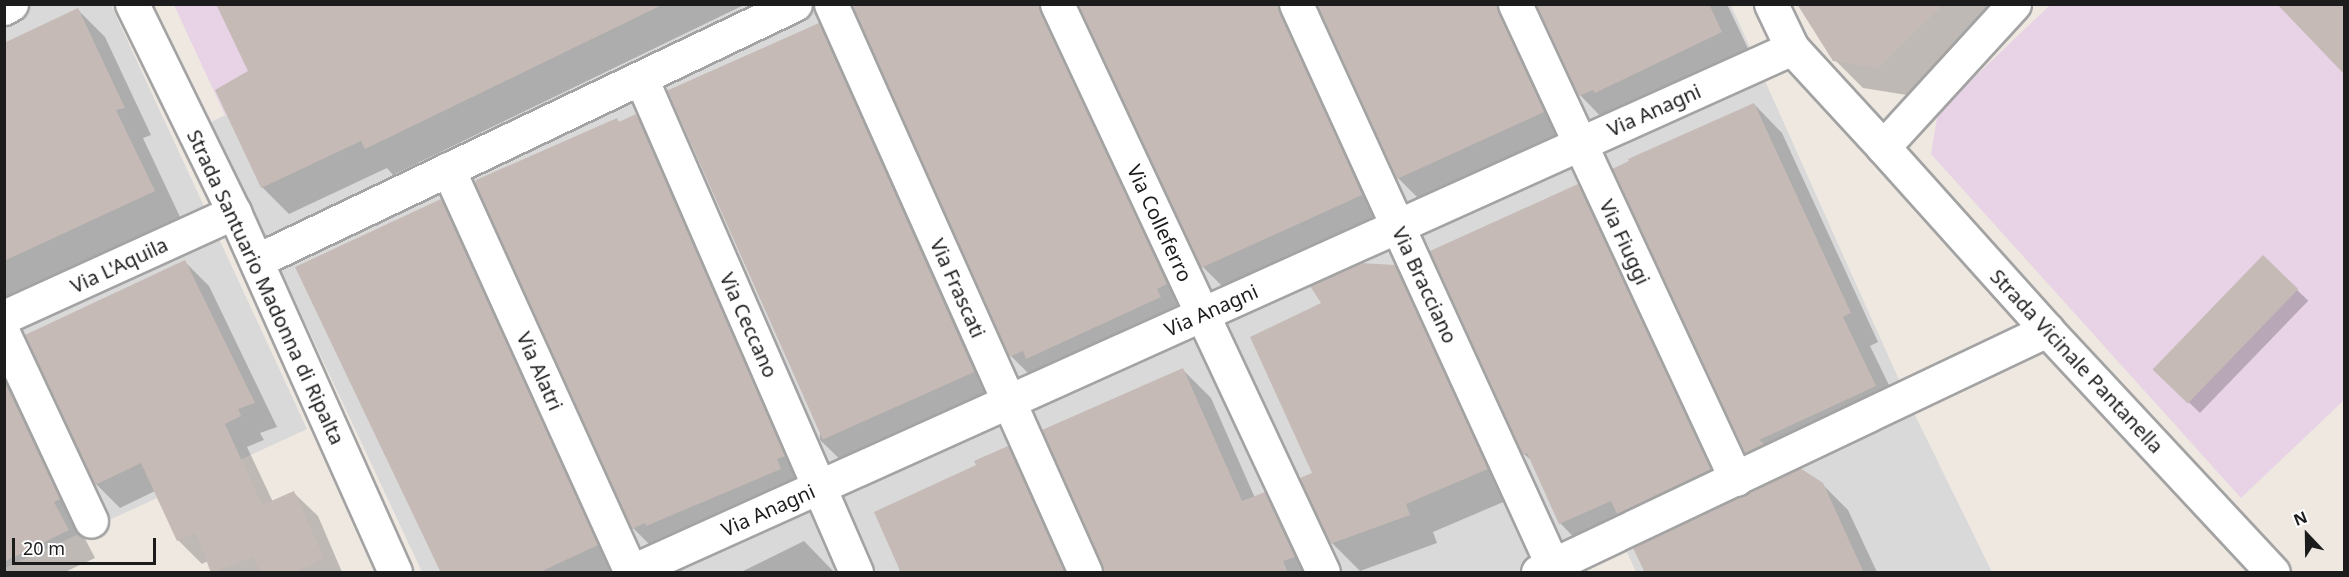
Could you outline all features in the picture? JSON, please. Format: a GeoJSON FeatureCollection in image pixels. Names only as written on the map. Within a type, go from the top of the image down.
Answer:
{"type":"FeatureCollection","features":[{"type":"Feature","properties":{"kind":"street"},"geometry":{"type":"LineString","coordinates":[[4,8],[11,4]]}},
{"type":"Feature","properties":{"kind":"street","name":"Strada Santuario Madonna di Ripalta"},"geometry":{"type":"LineString","coordinates":[[132,4],[234,212],[395,573]]}},
{"type":"Feature","properties":{"kind":"street"},"geometry":{"type":"LineString","coordinates":[[256,261],[795,4]]}},
{"type":"Feature","properties":{"kind":"street","name":"Via Frascati"},"geometry":{"type":"LineString","coordinates":[[831,4],[1085,573]]}},
{"type":"Feature","properties":{"kind":"street","name":"Via Colleferro"},"geometry":{"type":"LineString","coordinates":[[1057,4],[1323,573]]}},
{"type":"Feature","properties":{"kind":"street","name":"Via Bracciano"},"geometry":{"type":"LineString","coordinates":[[1296,4],[1398,226],[1546,569]]}},
{"type":"Feature","properties":{"kind":"street","name":"Via Fiuggi"},"geometry":{"type":"LineString","coordinates":[[1515,4],[1736,479]]}},
{"type":"Feature","properties":{"kind":"street","name":"Strada Vicinale Pantanella"},"geometry":{"type":"LineString","coordinates":[[1771,4],[1792,48],[2272,573]]}},
{"type":"Feature","properties":{"kind":"street"},"geometry":{"type":"LineString","coordinates":[[1883,147],[2014,4]]}},
{"type":"Feature","properties":{"kind":"street","name":"Via Anagni"},"geometry":{"type":"LineString","coordinates":[[631,572],[1792,48]]}},
{"type":"Feature","properties":{"kind":"street","name":"Via Ceccano"},"geometry":{"type":"LineString","coordinates":[[641,78],[856,573]]}},
{"type":"Feature","properties":{"kind":"street","name":"Via Alatri"},"geometry":{"type":"LineString","coordinates":[[448,169],[631,572]]}},
{"type":"Feature","properties":{"kind":"street","name":"Via L'Aquila"},"geometry":{"type":"LineString","coordinates":[[4,317],[234,212]]}},
{"type":"Feature","properties":{"kind":"street"},"geometry":{"type":"LineString","coordinates":[[1546,569],[2048,330]]}},
{"type":"Feature","properties":{"kind":"street"},"geometry":{"type":"LineString","coordinates":[[4,335],[91,521]]}},
{"type":"Feature","properties":{"kind":"shaded area"},"geometry":{"type":"Polygon","coordinates":[[[4,5],[111,5],[307,429],[5,568],[4,5]]]}},
{"type":"Feature","properties":{"kind":"shaded area"},"geometry":{"type":"Polygon","coordinates":[[[174,5],[453,5],[225,115],[174,5]]]}},
{"type":"Feature","properties":{"kind":"shaded area"},"geometry":{"type":"Polygon","coordinates":[[[453,5],[1731,5],[1913,411],[1992,572],[1636,572],[1626,550],[1579,572],[422,572],[211,122],[453,5]]]}},
{"type":"Feature","properties":{"kind":"shaded area"},"geometry":{"type":"Polygon","coordinates":[[[2050,5],[2344,5],[2344,400],[2241,498],[1931,154],[1938,112],[2050,5]]]}},
{"type":"Feature","properties":{"kind":"building"},"geometry":{"type":"Polygon","coordinates":[[[216,4],[664,4],[365,149],[361,141],[261,188],[215,90],[248,71],[216,4]]]}},
{"type":"Feature","properties":{"kind":"building"},"geometry":{"type":"Polygon","coordinates":[[[857,4],[1039,4],[1167,284],[1157,289],[1161,297],[1026,359],[1023,351],[1009,357],[853,7],[857,4]]]}},
{"type":"Feature","properties":{"kind":"building"},"geometry":{"type":"Polygon","coordinates":[[[1078,4],[1278,4],[1362,195],[1201,268],[1078,4]]]}},
{"type":"Feature","properties":{"kind":"building"},"geometry":{"type":"Polygon","coordinates":[[[1317,4],[1497,4],[1544,112],[1397,179],[1317,4]]]}},
{"type":"Feature","properties":{"kind":"building"},"geometry":{"type":"Polygon","coordinates":[[[1536,4],[1709,4],[1722,32],[1595,93],[1593,90],[1579,96],[1536,4]]]}},
{"type":"Feature","properties":{"kind":"building"},"geometry":{"type":"Polygon","coordinates":[[[1797,4],[1944,4],[1879,68],[1833,61],[1797,4]]]}},
{"type":"Feature","properties":{"kind":"building"},"geometry":{"type":"Polygon","coordinates":[[[2277,4],[2344,4],[2344,74],[2277,4]]]}},
{"type":"Feature","properties":{"kind":"building"},"geometry":{"type":"Polygon","coordinates":[[[78,8],[125,108],[116,110],[155,191],[4,261],[4,43],[78,8]]]}},
{"type":"Feature","properties":{"kind":"building"},"geometry":{"type":"Polygon","coordinates":[[[819,23],[974,372],[823,439],[667,91],[819,23]]]}},
{"type":"Feature","properties":{"kind":"building"},"geometry":{"type":"Polygon","coordinates":[[[1754,103],[1851,313],[1843,317],[1876,386],[1759,440],[1764,444],[1745,453],[1612,169],[1629,161],[1628,159],[1754,103]]]}},
{"type":"Feature","properties":{"kind":"building"},"geometry":{"type":"Polygon","coordinates":[[[636,114],[785,456],[777,459],[781,469],[646,526],[645,523],[632,529],[475,184],[476,180],[617,118],[619,122],[636,114]]]}},
{"type":"Feature","properties":{"kind":"building"},"geometry":{"type":"Polygon","coordinates":[[[1578,184],[1711,469],[1617,514],[1611,501],[1559,524],[1527,453],[1523,455],[1430,251],[1578,184]]]}},
{"type":"Feature","properties":{"kind":"building"},"geometry":{"type":"Polygon","coordinates":[[[441,199],[598,545],[538,573],[441,573],[295,267],[441,199]]]}},
{"type":"Feature","properties":{"kind":"building"},"geometry":{"type":"Polygon","coordinates":[[[2263,255],[2298,289],[2188,403],[2153,369],[2263,255]]]}},
{"type":"Feature","properties":{"kind":"building"},"geometry":{"type":"Polygon","coordinates":[[[185,260],[255,403],[238,409],[241,416],[225,424],[262,505],[294,491],[324,558],[293,573],[261,573],[253,557],[211,573],[196,533],[177,541],[141,463],[95,485],[25,335],[185,260]]]}},
{"type":"Feature","properties":{"kind":"building"},"geometry":{"type":"Polygon","coordinates":[[[1360,263],[1395,265],[1488,469],[1406,504],[1410,515],[1330,544],[1300,478],[1312,473],[1250,337],[1321,303],[1310,286],[1360,263]]]}},
{"type":"Feature","properties":{"kind":"building"},"geometry":{"type":"Polygon","coordinates":[[[1183,368],[1242,501],[1265,492],[1295,557],[1283,561],[1288,573],[1104,573],[1042,430],[1183,368]]]}},
{"type":"Feature","properties":{"kind":"building"},"geometry":{"type":"Polygon","coordinates":[[[4,380],[60,499],[54,502],[69,530],[4,562],[4,380]]]}},
{"type":"Feature","properties":{"kind":"building"},"geometry":{"type":"Polygon","coordinates":[[[1008,446],[1065,573],[901,573],[874,512],[976,465],[974,461],[1008,446]]]}},
{"type":"Feature","properties":{"kind":"building"},"geometry":{"type":"Polygon","coordinates":[[[1800,468],[1823,483],[1864,573],[1645,573],[1633,548],[1800,468]]]}}]}
